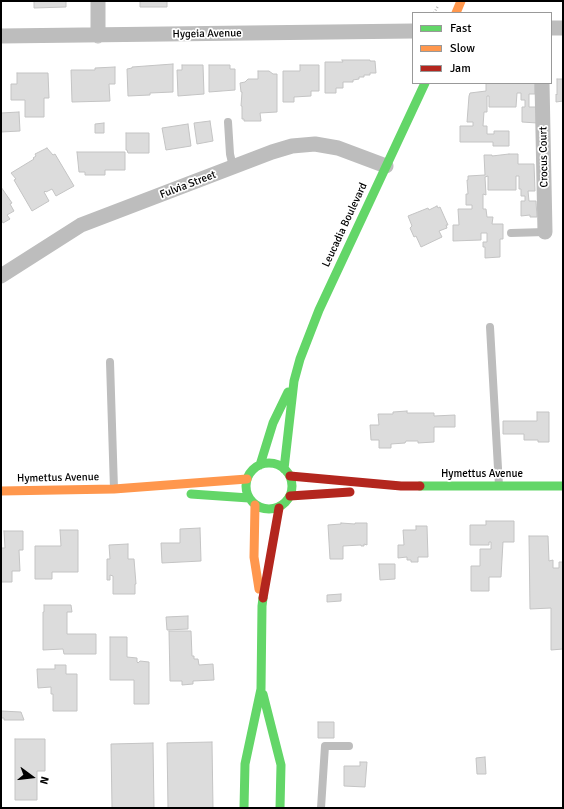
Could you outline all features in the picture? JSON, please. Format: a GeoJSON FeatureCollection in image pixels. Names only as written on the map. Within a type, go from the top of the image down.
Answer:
{"type":"FeatureCollection","features":[{"type":"Feature","properties":{"kind":"main road"},"geometry":{"type":"LineString","coordinates":[[456,12],[462,1]]}},
{"type":"Feature","properties":{"kind":"main road","name":"Leucadia Boulevard"},"geometry":{"type":"LineString","coordinates":[[287,472],[294,381],[300,359],[319,310],[425,84]]}},
{"type":"Feature","properties":{"kind":"main road","name":"Leucadia Boulevard"},"geometry":{"type":"LineString","coordinates":[[260,465],[273,423],[294,381]]}},
{"type":"Feature","properties":{"kind":"main road"},"geometry":{"type":"LineString","coordinates":[[252,502],[263,509],[271,510],[279,508],[284,504],[290,496],[292,486],[287,472],[273,463],[260,465],[251,471],[246,485],[252,502],[254,556],[262,606]]}},
{"type":"Feature","properties":{"kind":"main road","name":"Hymettus Avenue"},"geometry":{"type":"LineString","coordinates":[[287,472],[401,486],[563,486]]}},
{"type":"Feature","properties":{"kind":"main road","name":"Hymettus Avenue"},"geometry":{"type":"LineString","coordinates":[[1,491],[115,489],[247,480]]}},
{"type":"Feature","properties":{"kind":"main road","name":"Hymettus Avenue"},"geometry":{"type":"LineString","coordinates":[[290,496],[362,491],[401,486]]}},
{"type":"Feature","properties":{"kind":"main road","name":"Hymettus Avenue"},"geometry":{"type":"LineString","coordinates":[[115,489],[252,502]]}},
{"type":"Feature","properties":{"kind":"main road"},"geometry":{"type":"LineString","coordinates":[[244,808],[245,764],[261,689],[262,606],[279,508]]}},
{"type":"Feature","properties":{"kind":"main road"},"geometry":{"type":"LineString","coordinates":[[261,689],[281,765],[280,808]]}},
{"type":"Feature","properties":{"kind":"street"},"geometry":{"type":"LineString","coordinates":[[98,1],[98,36]]}},
{"type":"Feature","properties":{"kind":"street"},"geometry":{"type":"LineString","coordinates":[[552,28],[563,28]]}},
{"type":"Feature","properties":{"kind":"street","name":"Hygeia Avenue"},"geometry":{"type":"LineString","coordinates":[[1,36],[412,31]]}},
{"type":"Feature","properties":{"kind":"street","name":"Crocus Court"},"geometry":{"type":"LineString","coordinates":[[542,84],[545,232]]}},
{"type":"Feature","properties":{"kind":"street","name":"Fulvia Street"},"geometry":{"type":"LineString","coordinates":[[1,276],[81,225],[292,146],[315,144],[338,148],[386,166]]}},
{"type":"Feature","properties":{"kind":"lane"},"geometry":{"type":"LineString","coordinates":[[228,122],[230,154],[233,167]]}},
{"type":"Feature","properties":{"kind":"lane"},"geometry":{"type":"LineString","coordinates":[[511,233],[545,232]]}},
{"type":"Feature","properties":{"kind":"lane"},"geometry":{"type":"LineString","coordinates":[[490,327],[499,486]]}},
{"type":"Feature","properties":{"kind":"lane"},"geometry":{"type":"LineString","coordinates":[[110,362],[115,489]]}},
{"type":"Feature","properties":{"kind":"lane"},"geometry":{"type":"LineString","coordinates":[[321,808],[325,746],[349,746]]}},
{"type":"Feature","properties":{"kind":"building"},"geometry":{"type":"Polygon","coordinates":[[[34,1],[66,1],[66,7],[34,8],[34,1]]]}},
{"type":"Feature","properties":{"kind":"building"},"geometry":{"type":"Polygon","coordinates":[[[140,1],[167,1],[167,7],[140,7],[140,1]]]}},
{"type":"Feature","properties":{"kind":"building"},"geometry":{"type":"Polygon","coordinates":[[[342,60],[375,61],[376,73],[364,75],[364,77],[359,77],[359,79],[353,80],[353,82],[343,82],[343,88],[336,88],[336,93],[325,93],[325,62],[343,62],[342,60]]]}},
{"type":"Feature","properties":{"kind":"building"},"geometry":{"type":"Polygon","coordinates":[[[173,64],[173,92],[128,96],[127,69],[132,67],[173,64]]]}},
{"type":"Feature","properties":{"kind":"building"},"geometry":{"type":"Polygon","coordinates":[[[182,65],[203,65],[204,94],[178,96],[177,70],[182,70],[182,65]]]}},
{"type":"Feature","properties":{"kind":"building"},"geometry":{"type":"Polygon","coordinates":[[[209,65],[230,65],[230,69],[235,69],[235,90],[209,92],[209,65]]]}},
{"type":"Feature","properties":{"kind":"building"},"geometry":{"type":"Polygon","coordinates":[[[300,65],[319,65],[319,91],[311,91],[311,96],[294,97],[294,102],[283,102],[283,71],[300,71],[300,65]]]}},
{"type":"Feature","properties":{"kind":"building"},"geometry":{"type":"Polygon","coordinates":[[[115,67],[115,84],[109,84],[110,101],[72,102],[71,70],[95,70],[95,68],[115,67]]]}},
{"type":"Feature","properties":{"kind":"building"},"geometry":{"type":"Polygon","coordinates":[[[258,71],[269,71],[273,74],[277,74],[277,112],[260,113],[261,121],[244,121],[244,119],[242,119],[242,92],[240,83],[245,82],[248,79],[258,79],[258,71]]]}},
{"type":"Feature","properties":{"kind":"building"},"geometry":{"type":"Polygon","coordinates":[[[17,73],[48,73],[49,98],[44,98],[44,117],[25,117],[25,100],[11,100],[11,84],[17,84],[17,73]]]}},
{"type":"Feature","properties":{"kind":"building"},"geometry":{"type":"Polygon","coordinates":[[[557,79],[563,79],[563,101],[556,102],[556,94],[557,95],[557,79]]]}},
{"type":"Feature","properties":{"kind":"building"},"geometry":{"type":"Polygon","coordinates":[[[486,84],[535,84],[535,94],[529,94],[529,107],[537,107],[537,123],[522,122],[522,107],[525,107],[525,100],[521,100],[521,93],[517,93],[516,107],[489,107],[489,96],[487,96],[487,112],[484,112],[483,126],[487,126],[487,134],[494,134],[494,131],[509,131],[509,146],[493,146],[493,142],[460,142],[460,126],[473,126],[473,122],[467,122],[470,93],[486,91],[486,84]]]}},
{"type":"Feature","properties":{"kind":"building"},"geometry":{"type":"Polygon","coordinates":[[[19,112],[20,131],[1,132],[1,113],[19,112]]]}},
{"type":"Feature","properties":{"kind":"building"},"geometry":{"type":"Polygon","coordinates":[[[210,121],[213,141],[197,144],[194,123],[210,121]]]}},
{"type":"Feature","properties":{"kind":"building"},"geometry":{"type":"Polygon","coordinates":[[[104,123],[104,133],[95,133],[95,124],[104,123]]]}},
{"type":"Feature","properties":{"kind":"building"},"geometry":{"type":"Polygon","coordinates":[[[188,124],[191,146],[166,150],[162,128],[188,124]]]}},
{"type":"Feature","properties":{"kind":"building"},"geometry":{"type":"Polygon","coordinates":[[[126,133],[149,133],[149,153],[128,153],[126,150],[126,133]]]}},
{"type":"Feature","properties":{"kind":"building"},"geometry":{"type":"Polygon","coordinates":[[[47,148],[53,155],[55,154],[74,186],[56,196],[52,189],[46,192],[45,191],[44,192],[49,201],[32,211],[14,180],[16,179],[11,173],[34,159],[33,158],[36,156],[35,154],[47,148]]]}},
{"type":"Feature","properties":{"kind":"building"},"geometry":{"type":"Polygon","coordinates":[[[77,152],[125,152],[125,170],[105,170],[105,175],[85,175],[85,172],[79,172],[77,152]]]}},
{"type":"Feature","properties":{"kind":"building"},"geometry":{"type":"Polygon","coordinates":[[[518,154],[518,164],[534,164],[535,191],[528,191],[529,201],[536,201],[537,217],[530,217],[530,215],[521,216],[521,201],[525,201],[525,196],[521,196],[521,189],[519,189],[519,176],[516,176],[516,190],[488,190],[488,176],[485,177],[486,195],[483,194],[483,209],[486,209],[487,217],[493,217],[492,224],[503,224],[503,239],[500,239],[500,257],[485,258],[485,247],[483,247],[483,242],[487,242],[487,233],[481,233],[481,240],[453,241],[453,225],[459,225],[458,209],[472,209],[472,205],[466,205],[466,194],[468,194],[467,180],[468,176],[485,175],[484,155],[492,156],[518,154]]]}},
{"type":"Feature","properties":{"kind":"building"},"geometry":{"type":"Polygon","coordinates":[[[1,187],[12,203],[10,204],[14,211],[7,215],[10,219],[3,223],[1,219],[1,187]]]}},
{"type":"Feature","properties":{"kind":"building"},"geometry":{"type":"Polygon","coordinates":[[[437,206],[438,208],[440,207],[448,225],[446,225],[447,228],[439,231],[442,237],[421,247],[410,228],[412,226],[408,216],[437,206]]]}},
{"type":"Feature","properties":{"kind":"building"},"geometry":{"type":"Polygon","coordinates":[[[407,411],[407,413],[434,413],[434,416],[455,415],[455,427],[434,427],[434,442],[418,443],[418,441],[406,441],[405,443],[391,444],[391,448],[379,448],[379,440],[371,440],[370,425],[379,425],[378,414],[393,414],[393,412],[407,411]]]}},
{"type":"Feature","properties":{"kind":"building"},"geometry":{"type":"Polygon","coordinates":[[[537,412],[549,412],[549,442],[524,440],[524,434],[503,434],[503,421],[537,421],[537,412]]]}},
{"type":"Feature","properties":{"kind":"building"},"geometry":{"type":"Polygon","coordinates":[[[486,521],[514,521],[514,542],[503,542],[501,577],[489,577],[489,591],[471,591],[471,566],[480,566],[480,549],[491,549],[491,542],[489,542],[489,545],[470,545],[470,525],[486,525],[486,521]]]}},
{"type":"Feature","properties":{"kind":"building"},"geometry":{"type":"Polygon","coordinates":[[[341,523],[367,523],[367,545],[343,546],[343,559],[330,559],[328,525],[341,523]]]}},
{"type":"Feature","properties":{"kind":"building"},"geometry":{"type":"Polygon","coordinates":[[[416,526],[427,526],[428,557],[418,557],[418,562],[411,562],[411,560],[407,560],[407,557],[398,558],[398,545],[404,545],[403,530],[416,530],[416,526]]]}},
{"type":"Feature","properties":{"kind":"building"},"geometry":{"type":"Polygon","coordinates":[[[200,528],[201,561],[162,563],[161,543],[180,543],[180,529],[200,528]]]}},
{"type":"Feature","properties":{"kind":"building"},"geometry":{"type":"Polygon","coordinates":[[[60,530],[78,530],[78,572],[52,572],[52,579],[35,579],[35,546],[61,546],[60,530]]]}},
{"type":"Feature","properties":{"kind":"building"},"geometry":{"type":"Polygon","coordinates":[[[4,531],[23,531],[23,550],[19,550],[20,571],[12,571],[12,582],[1,582],[1,548],[5,548],[4,531]]]}},
{"type":"Feature","properties":{"kind":"building"},"geometry":{"type":"Polygon","coordinates":[[[529,536],[548,536],[549,561],[553,560],[553,568],[559,568],[559,562],[563,562],[563,649],[551,650],[551,608],[530,609],[529,536]]]}},
{"type":"Feature","properties":{"kind":"building"},"geometry":{"type":"Polygon","coordinates":[[[128,544],[128,559],[134,559],[136,584],[135,594],[113,594],[113,576],[110,575],[110,580],[107,580],[107,559],[110,559],[109,545],[128,544]]]}},
{"type":"Feature","properties":{"kind":"building"},"geometry":{"type":"Polygon","coordinates":[[[379,564],[395,564],[395,579],[380,580],[379,564]]]}},
{"type":"Feature","properties":{"kind":"building"},"geometry":{"type":"Polygon","coordinates":[[[341,594],[341,601],[327,602],[327,595],[341,594]]]}},
{"type":"Feature","properties":{"kind":"building"},"geometry":{"type":"Polygon","coordinates":[[[44,605],[71,605],[72,612],[67,612],[67,634],[96,634],[96,654],[64,654],[63,649],[43,650],[44,605]]]}},
{"type":"Feature","properties":{"kind":"building"},"geometry":{"type":"Polygon","coordinates":[[[188,616],[188,629],[167,630],[166,617],[188,616]]]}},
{"type":"Feature","properties":{"kind":"building"},"geometry":{"type":"Polygon","coordinates":[[[169,631],[191,631],[192,656],[194,656],[194,659],[198,659],[199,665],[213,664],[214,680],[193,681],[193,684],[182,685],[182,681],[170,681],[169,631]]]}},
{"type":"Feature","properties":{"kind":"building"},"geometry":{"type":"Polygon","coordinates":[[[110,637],[127,637],[127,657],[137,658],[138,663],[140,661],[149,662],[149,704],[134,704],[134,680],[110,680],[110,637]]]}},
{"type":"Feature","properties":{"kind":"building"},"geometry":{"type":"Polygon","coordinates":[[[55,665],[66,665],[66,674],[77,674],[77,711],[53,711],[53,694],[51,694],[51,687],[38,688],[37,669],[55,669],[55,665]]]}},
{"type":"Feature","properties":{"kind":"building"},"geometry":{"type":"Polygon","coordinates":[[[1,711],[21,712],[24,720],[4,720],[4,718],[1,718],[1,711]]]}},
{"type":"Feature","properties":{"kind":"building"},"geometry":{"type":"Polygon","coordinates":[[[318,722],[334,722],[334,738],[318,738],[318,722]]]}},
{"type":"Feature","properties":{"kind":"building"},"geometry":{"type":"Polygon","coordinates":[[[15,739],[45,739],[45,771],[37,771],[37,800],[15,800],[15,739]]]}},
{"type":"Feature","properties":{"kind":"building"},"geometry":{"type":"Polygon","coordinates":[[[212,742],[213,808],[168,808],[167,743],[212,742]]]}},
{"type":"Feature","properties":{"kind":"building"},"geometry":{"type":"Polygon","coordinates":[[[153,743],[154,808],[112,808],[111,744],[153,743]]]}},
{"type":"Feature","properties":{"kind":"building"},"geometry":{"type":"Polygon","coordinates":[[[485,757],[486,774],[477,774],[476,758],[485,757]]]}},
{"type":"Feature","properties":{"kind":"building"},"geometry":{"type":"Polygon","coordinates":[[[360,762],[367,762],[365,787],[344,786],[344,766],[360,766],[360,762]]]}},
{"type":"Feature","properties":{"kind":"traffic: fast"},"geometry":{"type":"LineString","coordinates":[[284,469],[294,381],[300,359],[319,310],[425,84]]}},
{"type":"Feature","properties":{"kind":"traffic: fast"},"geometry":{"type":"LineString","coordinates":[[260,465],[273,423],[288,392]]}},
{"type":"Feature","properties":{"kind":"traffic: fast"},"geometry":{"type":"LineString","coordinates":[[274,463],[278,464],[288,473],[291,477],[292,486],[291,495],[282,505],[274,509],[264,509],[256,505],[247,495],[246,481],[250,473],[260,464],[274,463]]}},
{"type":"Feature","properties":{"kind":"traffic: fast"},"geometry":{"type":"LineString","coordinates":[[420,486],[563,486]]}},
{"type":"Feature","properties":{"kind":"traffic: fast"},"geometry":{"type":"LineString","coordinates":[[191,494],[249,498]]}},
{"type":"Feature","properties":{"kind":"traffic: fast"},"geometry":{"type":"LineString","coordinates":[[244,808],[245,764],[261,689],[263,598]]}},
{"type":"Feature","properties":{"kind":"traffic: fast"},"geometry":{"type":"LineString","coordinates":[[263,694],[281,765],[280,808]]}},
{"type":"Feature","properties":{"kind":"traffic: slow"},"geometry":{"type":"LineString","coordinates":[[456,12],[461,1]]}},
{"type":"Feature","properties":{"kind":"traffic: slow"},"geometry":{"type":"LineString","coordinates":[[1,491],[114,489],[247,479]]}},
{"type":"Feature","properties":{"kind":"traffic: slow"},"geometry":{"type":"LineString","coordinates":[[255,505],[254,557],[259,589]]}},
{"type":"Feature","properties":{"kind":"traffic: jam"},"geometry":{"type":"LineString","coordinates":[[290,476],[401,486],[420,486]]}},
{"type":"Feature","properties":{"kind":"traffic: jam"},"geometry":{"type":"LineString","coordinates":[[290,496],[350,492]]}},
{"type":"Feature","properties":{"kind":"traffic: jam"},"geometry":{"type":"LineString","coordinates":[[263,598],[279,508]]}}]}
